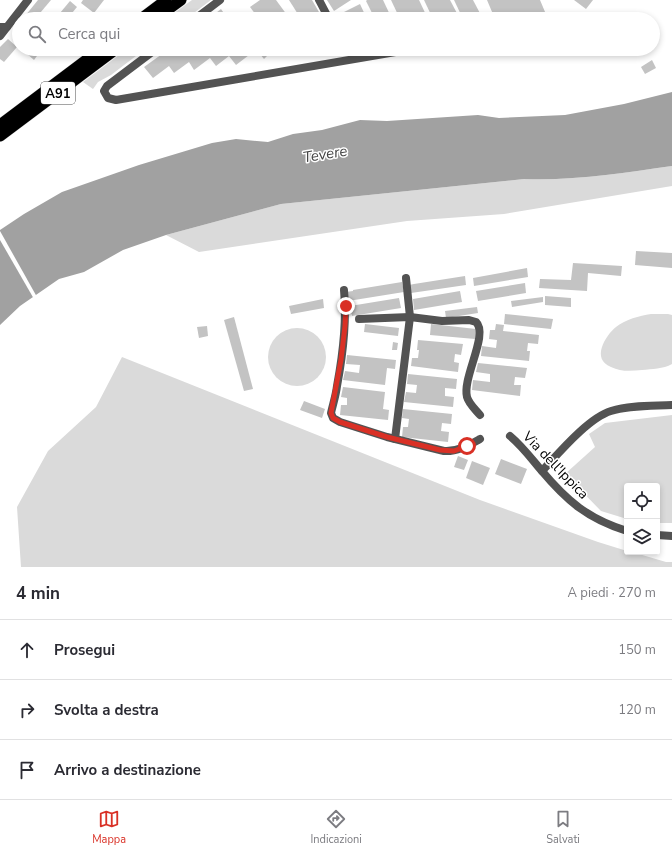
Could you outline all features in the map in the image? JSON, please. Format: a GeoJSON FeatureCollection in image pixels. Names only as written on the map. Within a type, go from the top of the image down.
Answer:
{"type":"FeatureCollection","features":[{"type":"Feature","properties":{"kind":"highway"},"geometry":{"type":"LineString","coordinates":[[150,12],[166,0]]}},
{"type":"Feature","properties":{"kind":"highway"},"geometry":{"type":"LineString","coordinates":[[165,12],[181,0]]}},
{"type":"Feature","properties":{"kind":"highway","name":"A91"},"geometry":{"type":"LineString","coordinates":[[0,125],[92,56]]}},
{"type":"Feature","properties":{"kind":"highway","name":"A91"},"geometry":{"type":"LineString","coordinates":[[0,136],[107,56]]}},
{"type":"Feature","properties":{"kind":"street"},"geometry":{"type":"LineString","coordinates":[[17,12],[28,0]]}},
{"type":"Feature","properties":{"kind":"street"},"geometry":{"type":"LineString","coordinates":[[204,12],[220,0]]}},
{"type":"Feature","properties":{"kind":"street"},"geometry":{"type":"LineString","coordinates":[[319,0],[326,12]]}},
{"type":"Feature","properties":{"kind":"street"},"geometry":{"type":"LineString","coordinates":[[0,36],[3,27],[12,17]]}},
{"type":"Feature","properties":{"kind":"street"},"geometry":{"type":"LineString","coordinates":[[147,56],[107,86],[104,91],[108,98],[116,100],[372,56]]}},
{"type":"Feature","properties":{"kind":"street"},"geometry":{"type":"LineString","coordinates":[[395,439],[410,317],[406,278]]}},
{"type":"Feature","properties":{"kind":"street"},"geometry":{"type":"LineString","coordinates":[[344,290],[345,326],[339,378],[332,416],[334,420],[395,439],[448,451],[461,449],[480,439]]}},
{"type":"Feature","properties":{"kind":"street"},"geometry":{"type":"LineString","coordinates":[[359,319],[410,317],[446,321],[472,320],[476,322],[479,325],[480,337],[469,375],[467,391],[469,401],[480,415]]}},
{"type":"Feature","properties":{"kind":"street"},"geometry":{"type":"LineString","coordinates":[[542,471],[578,434],[605,413],[629,407],[672,405]]}},
{"type":"Feature","properties":{"kind":"street","name":"Via dell'Ippica"},"geometry":{"type":"LineString","coordinates":[[510,436],[524,449],[564,496],[583,512],[602,522],[624,530]]}},
{"type":"Feature","properties":{"kind":"street"},"geometry":{"type":"LineString","coordinates":[[660,535],[672,536]]}},
{"type":"Feature","properties":{"kind":"shaded area"},"geometry":{"type":"Polygon","coordinates":[[[192,0],[211,0],[195,12],[176,12],[192,0]]]}},
{"type":"Feature","properties":{"kind":"shaded area"},"geometry":{"type":"Polygon","coordinates":[[[118,56],[136,56],[111,75],[98,82],[93,89],[83,82],[118,56]]]}},
{"type":"Feature","properties":{"kind":"shaded area"},"geometry":{"type":"Polygon","coordinates":[[[672,166],[672,186],[504,214],[407,221],[199,252],[166,235],[281,204],[524,179],[561,179],[598,176],[672,166]]]}},
{"type":"Feature","properties":{"kind":"shaded area"},"geometry":{"type":"Polygon","coordinates":[[[651,314],[672,315],[672,364],[665,367],[630,371],[615,369],[605,363],[602,359],[602,347],[612,331],[620,324],[628,320],[651,314]]]}},
{"type":"Feature","properties":{"kind":"shaded area"},"geometry":{"type":"Polygon","coordinates":[[[297,328],[308,330],[321,341],[324,346],[326,357],[324,368],[313,381],[308,384],[297,386],[286,384],[273,373],[270,368],[268,357],[270,346],[281,333],[286,330],[297,328]]]}},
{"type":"Feature","properties":{"kind":"shaded area"},"geometry":{"type":"Polygon","coordinates":[[[122,357],[480,500],[624,550],[624,555],[642,555],[666,562],[672,562],[672,567],[21,567],[17,507],[48,451],[96,407],[122,357]]]}},
{"type":"Feature","properties":{"kind":"shaded area"},"geometry":{"type":"Polygon","coordinates":[[[672,415],[672,523],[660,523],[660,483],[624,483],[624,518],[601,511],[565,474],[595,447],[589,434],[605,423],[672,415]]]}},
{"type":"Feature","properties":{"kind":"water","name":"Tevere"},"geometry":{"type":"Polygon","coordinates":[[[672,92],[672,166],[598,176],[561,179],[524,179],[281,204],[166,235],[123,250],[84,272],[59,279],[20,306],[0,325],[0,230],[62,192],[139,165],[212,143],[236,139],[268,142],[293,134],[322,130],[360,120],[387,121],[478,115],[499,118],[565,115],[624,104],[672,92]]]}},
{"type":"Feature","properties":{"kind":"pier"},"geometry":{"type":"Polygon","coordinates":[[[0,231],[37,297],[34,299],[0,240],[0,231]]]}},
{"type":"Feature","properties":{"kind":"building"},"geometry":{"type":"Polygon","coordinates":[[[38,0],[51,0],[41,12],[28,12],[38,0]]]}},
{"type":"Feature","properties":{"kind":"building"},"geometry":{"type":"Polygon","coordinates":[[[83,0],[104,0],[95,12],[81,3],[83,0]]]}},
{"type":"Feature","properties":{"kind":"building"},"geometry":{"type":"Polygon","coordinates":[[[260,0],[276,0],[285,12],[254,12],[250,7],[260,0]]]}},
{"type":"Feature","properties":{"kind":"building"},"geometry":{"type":"Polygon","coordinates":[[[289,0],[312,0],[319,12],[297,12],[289,0]]]}},
{"type":"Feature","properties":{"kind":"building"},"geometry":{"type":"Polygon","coordinates":[[[327,0],[351,0],[334,11],[327,0]]]}},
{"type":"Feature","properties":{"kind":"building"},"geometry":{"type":"Polygon","coordinates":[[[383,0],[389,12],[372,12],[366,1],[383,0]]]}},
{"type":"Feature","properties":{"kind":"building"},"geometry":{"type":"Polygon","coordinates":[[[391,0],[419,0],[425,12],[397,12],[391,0]]]}},
{"type":"Feature","properties":{"kind":"building"},"geometry":{"type":"Polygon","coordinates":[[[424,0],[450,0],[456,12],[430,12],[424,0]]]}},
{"type":"Feature","properties":{"kind":"building"},"geometry":{"type":"Polygon","coordinates":[[[454,0],[473,0],[479,12],[460,12],[454,0]]]}},
{"type":"Feature","properties":{"kind":"building"},"geometry":{"type":"Polygon","coordinates":[[[487,0],[540,0],[545,12],[492,12],[487,0]]]}},
{"type":"Feature","properties":{"kind":"building"},"geometry":{"type":"Polygon","coordinates":[[[574,0],[593,0],[586,9],[574,0]]]}},
{"type":"Feature","properties":{"kind":"building"},"geometry":{"type":"Polygon","coordinates":[[[70,1],[77,7],[73,12],[61,12],[70,1]]]}},
{"type":"Feature","properties":{"kind":"building"},"geometry":{"type":"Polygon","coordinates":[[[360,4],[364,12],[344,12],[360,4]]]}},
{"type":"Feature","properties":{"kind":"building"},"geometry":{"type":"Polygon","coordinates":[[[8,39],[12,43],[12,53],[4,62],[0,59],[0,47],[8,39]]]}},
{"type":"Feature","properties":{"kind":"building"},"geometry":{"type":"Polygon","coordinates":[[[29,56],[37,56],[34,60],[29,56]]]}},
{"type":"Feature","properties":{"kind":"building"},"geometry":{"type":"Polygon","coordinates":[[[159,56],[229,56],[216,66],[210,58],[194,70],[189,62],[174,73],[169,66],[153,78],[144,67],[159,56]]]}},
{"type":"Feature","properties":{"kind":"building"},"geometry":{"type":"Polygon","coordinates":[[[229,56],[248,56],[236,65],[229,56]]]}},
{"type":"Feature","properties":{"kind":"building"},"geometry":{"type":"Polygon","coordinates":[[[652,60],[656,68],[645,74],[641,67],[652,60]]]}},
{"type":"Feature","properties":{"kind":"building"},"geometry":{"type":"Polygon","coordinates":[[[636,251],[672,253],[672,268],[635,265],[636,251]]]}},
{"type":"Feature","properties":{"kind":"building"},"geometry":{"type":"Polygon","coordinates":[[[573,263],[622,266],[621,276],[588,273],[587,291],[539,288],[540,279],[571,280],[573,263]]]}},
{"type":"Feature","properties":{"kind":"building"},"geometry":{"type":"Polygon","coordinates":[[[527,268],[528,277],[474,286],[473,278],[527,268]]]}},
{"type":"Feature","properties":{"kind":"building"},"geometry":{"type":"Polygon","coordinates":[[[465,276],[466,285],[411,293],[409,285],[414,284],[465,276]]]}},
{"type":"Feature","properties":{"kind":"building"},"geometry":{"type":"Polygon","coordinates":[[[402,282],[404,292],[348,301],[346,292],[402,282]]]}},
{"type":"Feature","properties":{"kind":"building"},"geometry":{"type":"Polygon","coordinates":[[[525,283],[526,293],[478,301],[476,291],[525,283]]]}},
{"type":"Feature","properties":{"kind":"building"},"geometry":{"type":"Polygon","coordinates":[[[460,291],[462,302],[414,310],[413,299],[460,291]]]}},
{"type":"Feature","properties":{"kind":"building"},"geometry":{"type":"Polygon","coordinates":[[[545,296],[571,298],[571,307],[545,305],[545,296]]]}},
{"type":"Feature","properties":{"kind":"building"},"geometry":{"type":"Polygon","coordinates":[[[543,297],[543,302],[512,307],[511,301],[543,297]]]}},
{"type":"Feature","properties":{"kind":"building"},"geometry":{"type":"Polygon","coordinates":[[[399,298],[401,308],[352,316],[350,306],[399,298]]]}},
{"type":"Feature","properties":{"kind":"building"},"geometry":{"type":"Polygon","coordinates":[[[323,299],[324,308],[291,314],[289,306],[323,299]]]}},
{"type":"Feature","properties":{"kind":"building"},"geometry":{"type":"Polygon","coordinates":[[[477,307],[478,313],[446,318],[445,311],[477,307]]]}},
{"type":"Feature","properties":{"kind":"building"},"geometry":{"type":"Polygon","coordinates":[[[505,314],[553,319],[551,329],[504,324],[505,314]]]}},
{"type":"Feature","properties":{"kind":"building"},"geometry":{"type":"Polygon","coordinates":[[[234,317],[253,389],[244,391],[224,320],[234,317]]]}},
{"type":"Feature","properties":{"kind":"building"},"geometry":{"type":"Polygon","coordinates":[[[365,324],[399,328],[398,336],[364,332],[365,324]]]}},
{"type":"Feature","properties":{"kind":"building"},"geometry":{"type":"Polygon","coordinates":[[[431,324],[476,329],[475,339],[430,335],[431,324]]]}},
{"type":"Feature","properties":{"kind":"building"},"geometry":{"type":"Polygon","coordinates":[[[496,324],[504,325],[503,331],[539,335],[538,344],[528,343],[527,351],[530,351],[529,361],[481,356],[482,346],[496,348],[497,340],[489,339],[490,330],[495,330],[496,324]]]}},
{"type":"Feature","properties":{"kind":"building"},"geometry":{"type":"Polygon","coordinates":[[[207,326],[208,336],[199,338],[197,327],[207,326]]]}},
{"type":"Feature","properties":{"kind":"building"},"geometry":{"type":"Polygon","coordinates":[[[418,340],[463,344],[461,355],[455,354],[454,362],[459,363],[458,372],[411,366],[412,358],[418,358],[418,340]]]}},
{"type":"Feature","properties":{"kind":"building"},"geometry":{"type":"Polygon","coordinates":[[[393,342],[398,343],[397,350],[392,350],[393,342]]]}},
{"type":"Feature","properties":{"kind":"building"},"geometry":{"type":"Polygon","coordinates":[[[347,355],[396,360],[395,369],[387,368],[385,385],[343,380],[345,371],[359,373],[360,365],[346,364],[347,355]]]}},
{"type":"Feature","properties":{"kind":"building"},"geometry":{"type":"Polygon","coordinates":[[[478,363],[527,368],[525,378],[515,377],[514,385],[521,385],[520,396],[472,390],[473,380],[490,382],[490,374],[476,372],[478,363]]]}},
{"type":"Feature","properties":{"kind":"building"},"geometry":{"type":"Polygon","coordinates":[[[408,374],[457,379],[456,389],[445,388],[445,396],[454,397],[453,407],[404,402],[406,392],[416,393],[417,385],[407,384],[408,374]]]}},
{"type":"Feature","properties":{"kind":"building"},"geometry":{"type":"Polygon","coordinates":[[[343,387],[385,392],[383,409],[389,410],[388,420],[340,415],[341,405],[347,405],[347,398],[341,397],[343,387]]]}},
{"type":"Feature","properties":{"kind":"building"},"geometry":{"type":"Polygon","coordinates":[[[304,401],[325,409],[322,418],[300,410],[304,401]]]}},
{"type":"Feature","properties":{"kind":"building"},"geometry":{"type":"Polygon","coordinates":[[[403,409],[452,414],[451,424],[442,423],[441,431],[449,432],[448,442],[402,437],[403,427],[408,427],[409,419],[402,418],[403,409]]]}},
{"type":"Feature","properties":{"kind":"building"},"geometry":{"type":"Polygon","coordinates":[[[458,456],[468,460],[464,470],[454,467],[458,456]]]}},
{"type":"Feature","properties":{"kind":"building"},"geometry":{"type":"Polygon","coordinates":[[[501,459],[527,469],[521,484],[495,474],[501,459]]]}},
{"type":"Feature","properties":{"kind":"building"},"geometry":{"type":"Polygon","coordinates":[[[472,461],[490,468],[483,485],[466,478],[472,461]]]}},
{"type":"Feature","properties":{"kind":"route"},"geometry":{"type":"LineString","coordinates":[[346,306],[345,331],[339,378],[331,413],[334,420],[387,437],[440,450],[454,451],[467,446]]}}]}
